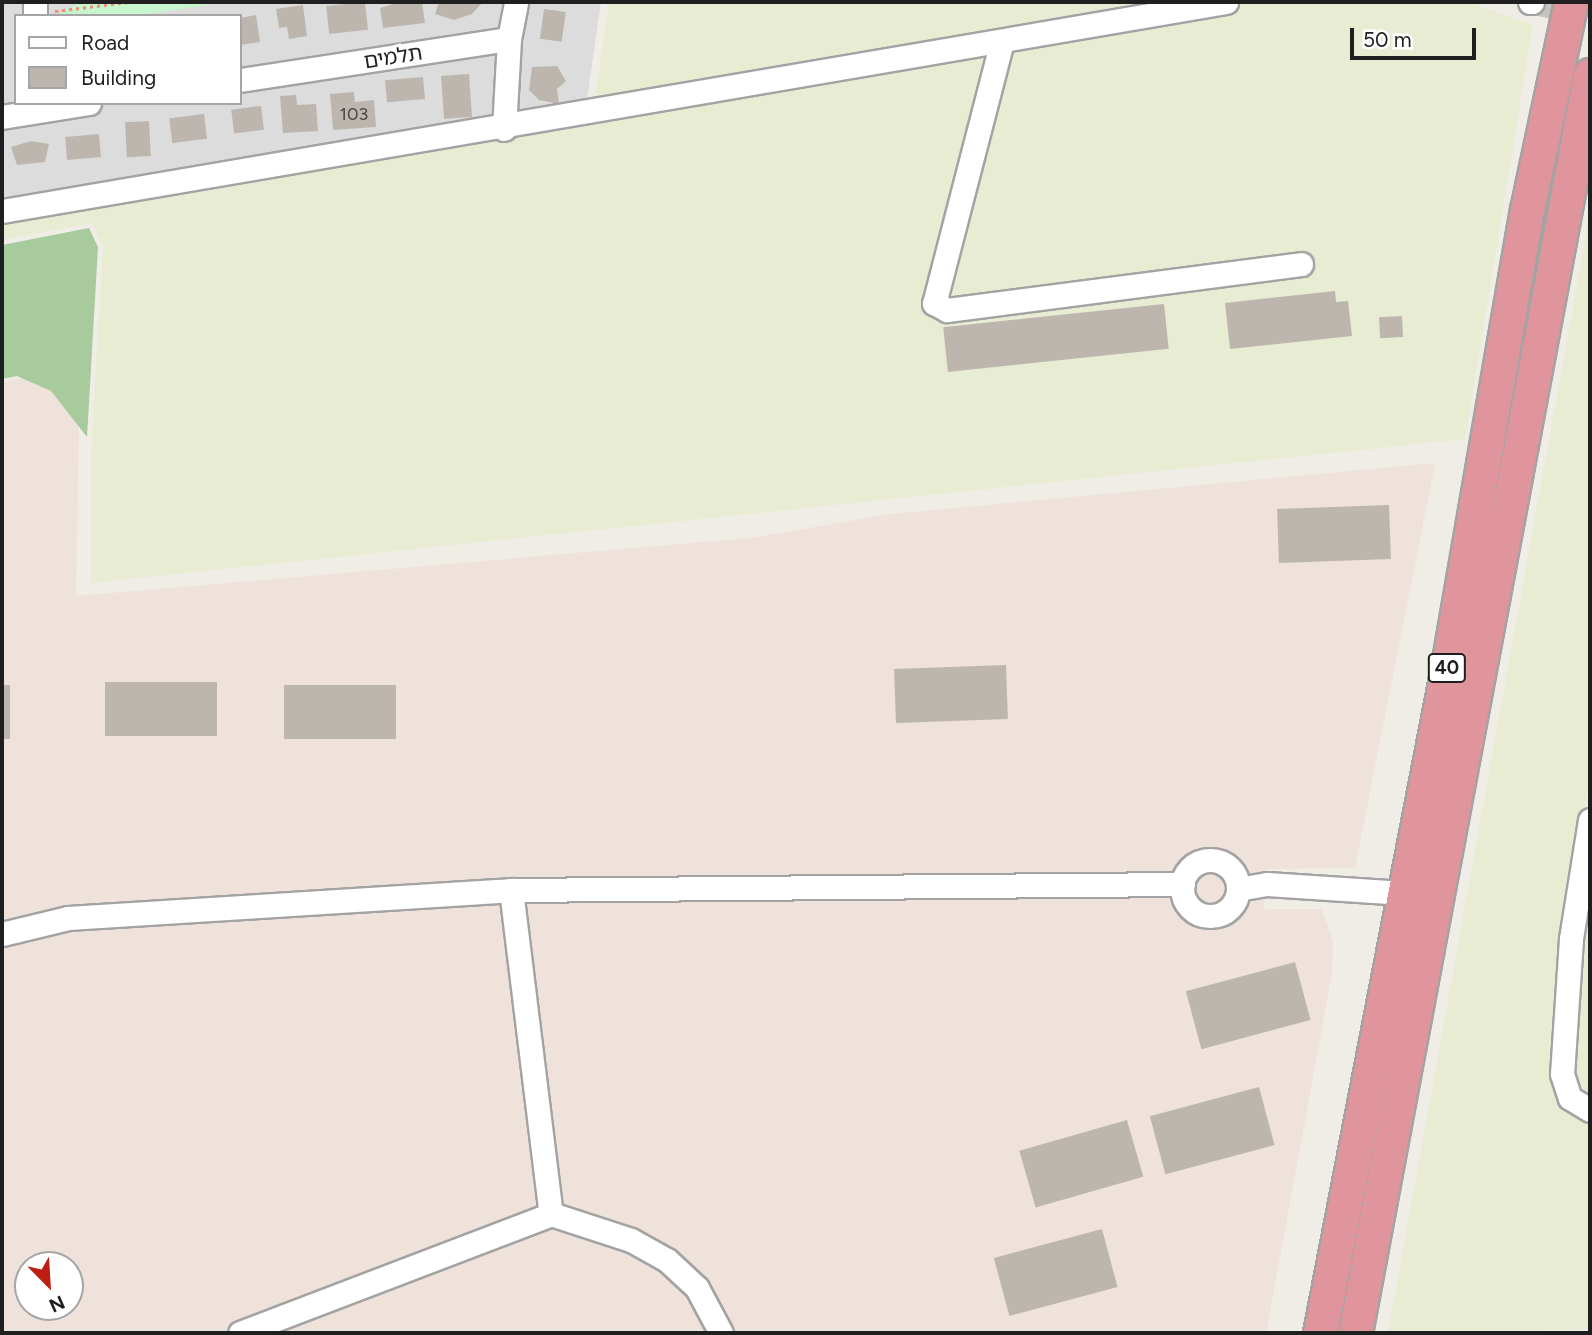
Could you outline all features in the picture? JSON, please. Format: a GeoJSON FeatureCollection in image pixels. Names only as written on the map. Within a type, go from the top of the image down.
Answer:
{"type":"FeatureCollection","features":[{"type":"Feature","properties":{"kind":"highway","name":"40"},"geometry":{"type":"LineString","coordinates":[[1320,1333],[1404,893],[1527,210],[1571,2]]}},
{"type":"Feature","properties":{"kind":"highway","name":"40"},"geometry":{"type":"LineString","coordinates":[[1355,1333],[1590,75]]}},
{"type":"Feature","properties":{"kind":"street"},"geometry":{"type":"LineString","coordinates":[[504,129],[509,39],[516,2]]}},
{"type":"Feature","properties":{"kind":"street"},"geometry":{"type":"LineString","coordinates":[[2,211],[504,129],[1226,2]]}},
{"type":"Feature","properties":{"kind":"street","name":"תלמים"},"geometry":{"type":"LineString","coordinates":[[242,80],[509,39]]}},
{"type":"Feature","properties":{"kind":"street"},"geometry":{"type":"LineString","coordinates":[[1002,41],[934,303],[947,310],[1301,264]]}},
{"type":"Feature","properties":{"kind":"street"},"geometry":{"type":"LineString","coordinates":[[2,117],[34,107],[62,105]]}},
{"type":"Feature","properties":{"kind":"street"},"geometry":{"type":"LineString","coordinates":[[1590,820],[1571,939],[1562,1074],[1570,1098],[1590,1110]]}},
{"type":"Feature","properties":{"kind":"street"},"geometry":{"type":"LineString","coordinates":[[1217,861],[1232,871],[1238,889],[1232,906],[1208,916],[1191,909],[1182,884],[1191,868],[1217,861]]}},
{"type":"Feature","properties":{"kind":"street"},"geometry":{"type":"LineString","coordinates":[[2,934],[68,918],[511,890],[1182,884]]}},
{"type":"Feature","properties":{"kind":"street"},"geometry":{"type":"LineString","coordinates":[[1238,889],[1267,884],[1404,893]]}},
{"type":"Feature","properties":{"kind":"street"},"geometry":{"type":"LineString","coordinates":[[511,890],[551,1214]]}},
{"type":"Feature","properties":{"kind":"street"},"geometry":{"type":"LineString","coordinates":[[240,1333],[551,1214],[631,1240],[667,1260],[697,1288],[721,1333]]}},
{"type":"Feature","properties":{"kind":"path"},"geometry":{"type":"LineString","coordinates":[[35,10],[128,2]]}},
{"type":"Feature","properties":{"kind":"shaded area"},"geometry":{"type":"Polygon","coordinates":[[[2,2],[601,2],[586,106],[2,201],[2,2]]]}},
{"type":"Feature","properties":{"kind":"shaded area"},"geometry":{"type":"Polygon","coordinates":[[[80,366],[76,596],[750,538],[891,514],[1435,463],[1355,868],[1267,869],[1264,909],[1322,909],[1333,942],[1332,974],[1266,1333],[2,1333],[2,382],[80,366]]]}},
{"type":"Feature","properties":{"kind":"green space"},"geometry":{"type":"Polygon","coordinates":[[[81,2],[226,2],[148,14],[60,14],[81,2]]]}},
{"type":"Feature","properties":{"kind":"green space"},"geometry":{"type":"Polygon","coordinates":[[[609,2],[1467,2],[1533,25],[1465,439],[91,583],[91,452],[103,246],[92,223],[2,240],[2,210],[593,113],[609,2]]]}},
{"type":"Feature","properties":{"kind":"green space"},"geometry":{"type":"Polygon","coordinates":[[[1589,218],[1590,783],[1567,876],[1561,1098],[1590,1120],[1590,1329],[1388,1333],[1589,218]]]}},
{"type":"Feature","properties":{"kind":"green space"},"geometry":{"type":"Polygon","coordinates":[[[89,228],[98,247],[87,437],[51,391],[17,376],[2,379],[2,245],[89,228]]]}},
{"type":"Feature","properties":{"kind":"green space"},"geometry":{"type":"Polygon","coordinates":[[[1590,893],[1590,1095],[1574,1078],[1590,893]]]}},
{"type":"Feature","properties":{"kind":"building"},"geometry":{"type":"Polygon","coordinates":[[[365,2],[368,30],[329,34],[326,6],[365,2]]]}},
{"type":"Feature","properties":{"kind":"building"},"geometry":{"type":"Polygon","coordinates":[[[400,2],[422,2],[425,23],[383,28],[380,8],[400,2]]]}},
{"type":"Feature","properties":{"kind":"building"},"geometry":{"type":"Polygon","coordinates":[[[439,2],[483,2],[472,14],[454,20],[435,14],[439,2]]]}},
{"type":"Feature","properties":{"kind":"building"},"geometry":{"type":"Polygon","coordinates":[[[303,5],[307,36],[289,39],[287,27],[279,28],[276,9],[303,5]]]}},
{"type":"Feature","properties":{"kind":"building"},"geometry":{"type":"Polygon","coordinates":[[[544,9],[566,12],[562,42],[540,39],[544,9]]]}},
{"type":"Feature","properties":{"kind":"building"},"geometry":{"type":"Polygon","coordinates":[[[256,15],[260,42],[242,45],[242,18],[256,15]]]}},
{"type":"Feature","properties":{"kind":"building"},"geometry":{"type":"Polygon","coordinates":[[[557,66],[566,81],[557,89],[559,104],[539,100],[529,90],[532,67],[557,66]]]}},
{"type":"Feature","properties":{"kind":"building"},"geometry":{"type":"Polygon","coordinates":[[[469,74],[472,117],[444,119],[441,76],[469,74]]]}},
{"type":"Feature","properties":{"kind":"building"},"geometry":{"type":"Polygon","coordinates":[[[423,77],[425,99],[387,102],[385,80],[423,77]]]}},
{"type":"Feature","properties":{"kind":"building"},"geometry":{"type":"Polygon","coordinates":[[[354,92],[355,102],[374,100],[376,127],[333,130],[330,94],[354,92]]]}},
{"type":"Feature","properties":{"kind":"building"},"geometry":{"type":"Polygon","coordinates":[[[296,95],[297,105],[316,104],[318,131],[283,133],[280,96],[296,95]]]}},
{"type":"Feature","properties":{"kind":"building"},"geometry":{"type":"Polygon","coordinates":[[[261,106],[264,130],[234,133],[231,110],[261,106]]]}},
{"type":"Feature","properties":{"kind":"building"},"geometry":{"type":"Polygon","coordinates":[[[204,114],[207,139],[172,143],[169,118],[204,114]]]}},
{"type":"Feature","properties":{"kind":"building"},"geometry":{"type":"Polygon","coordinates":[[[149,121],[151,156],[127,157],[125,122],[149,121]]]}},
{"type":"Feature","properties":{"kind":"building"},"geometry":{"type":"Polygon","coordinates":[[[99,134],[101,157],[67,160],[65,137],[99,134]]]}},
{"type":"Feature","properties":{"kind":"building"},"geometry":{"type":"Polygon","coordinates":[[[31,141],[49,144],[45,162],[17,165],[11,147],[31,141]]]}},
{"type":"Feature","properties":{"kind":"building"},"geometry":{"type":"Polygon","coordinates":[[[1335,291],[1336,302],[1348,301],[1352,336],[1230,349],[1225,303],[1335,291]]]}},
{"type":"Feature","properties":{"kind":"building"},"geometry":{"type":"Polygon","coordinates":[[[1164,304],[1169,349],[948,372],[943,327],[1164,304]]]}},
{"type":"Feature","properties":{"kind":"building"},"geometry":{"type":"Polygon","coordinates":[[[1402,316],[1403,337],[1380,338],[1379,317],[1402,316]]]}},
{"type":"Feature","properties":{"kind":"building"},"geometry":{"type":"Polygon","coordinates":[[[1389,505],[1391,559],[1279,563],[1277,509],[1389,505]]]}},
{"type":"Feature","properties":{"kind":"building"},"geometry":{"type":"Polygon","coordinates":[[[1006,665],[1008,719],[896,723],[894,669],[1006,665]]]}},
{"type":"Feature","properties":{"kind":"building"},"geometry":{"type":"Polygon","coordinates":[[[105,682],[217,682],[217,736],[105,736],[105,682]]]}},
{"type":"Feature","properties":{"kind":"building"},"geometry":{"type":"Polygon","coordinates":[[[2,685],[10,685],[10,739],[2,739],[2,685]]]}},
{"type":"Feature","properties":{"kind":"building"},"geometry":{"type":"Polygon","coordinates":[[[284,685],[396,685],[396,739],[284,739],[284,685]]]}},
{"type":"Feature","properties":{"kind":"building"},"geometry":{"type":"Polygon","coordinates":[[[1295,962],[1311,1020],[1201,1049],[1186,991],[1295,962]]]}},
{"type":"Feature","properties":{"kind":"building"},"geometry":{"type":"Polygon","coordinates":[[[1259,1087],[1275,1145],[1165,1174],[1150,1116],[1259,1087]]]}},
{"type":"Feature","properties":{"kind":"building"},"geometry":{"type":"Polygon","coordinates":[[[1127,1120],[1143,1177],[1036,1208],[1019,1151],[1127,1120]]]}},
{"type":"Feature","properties":{"kind":"building"},"geometry":{"type":"Polygon","coordinates":[[[1102,1229],[1118,1287],[1009,1316],[994,1258],[1102,1229]]]}},
{"type":"Feature","properties":{"kind":"tunnel"},"geometry":{"type":"LineString","coordinates":[[1532,2],[1590,16]]}}]}
